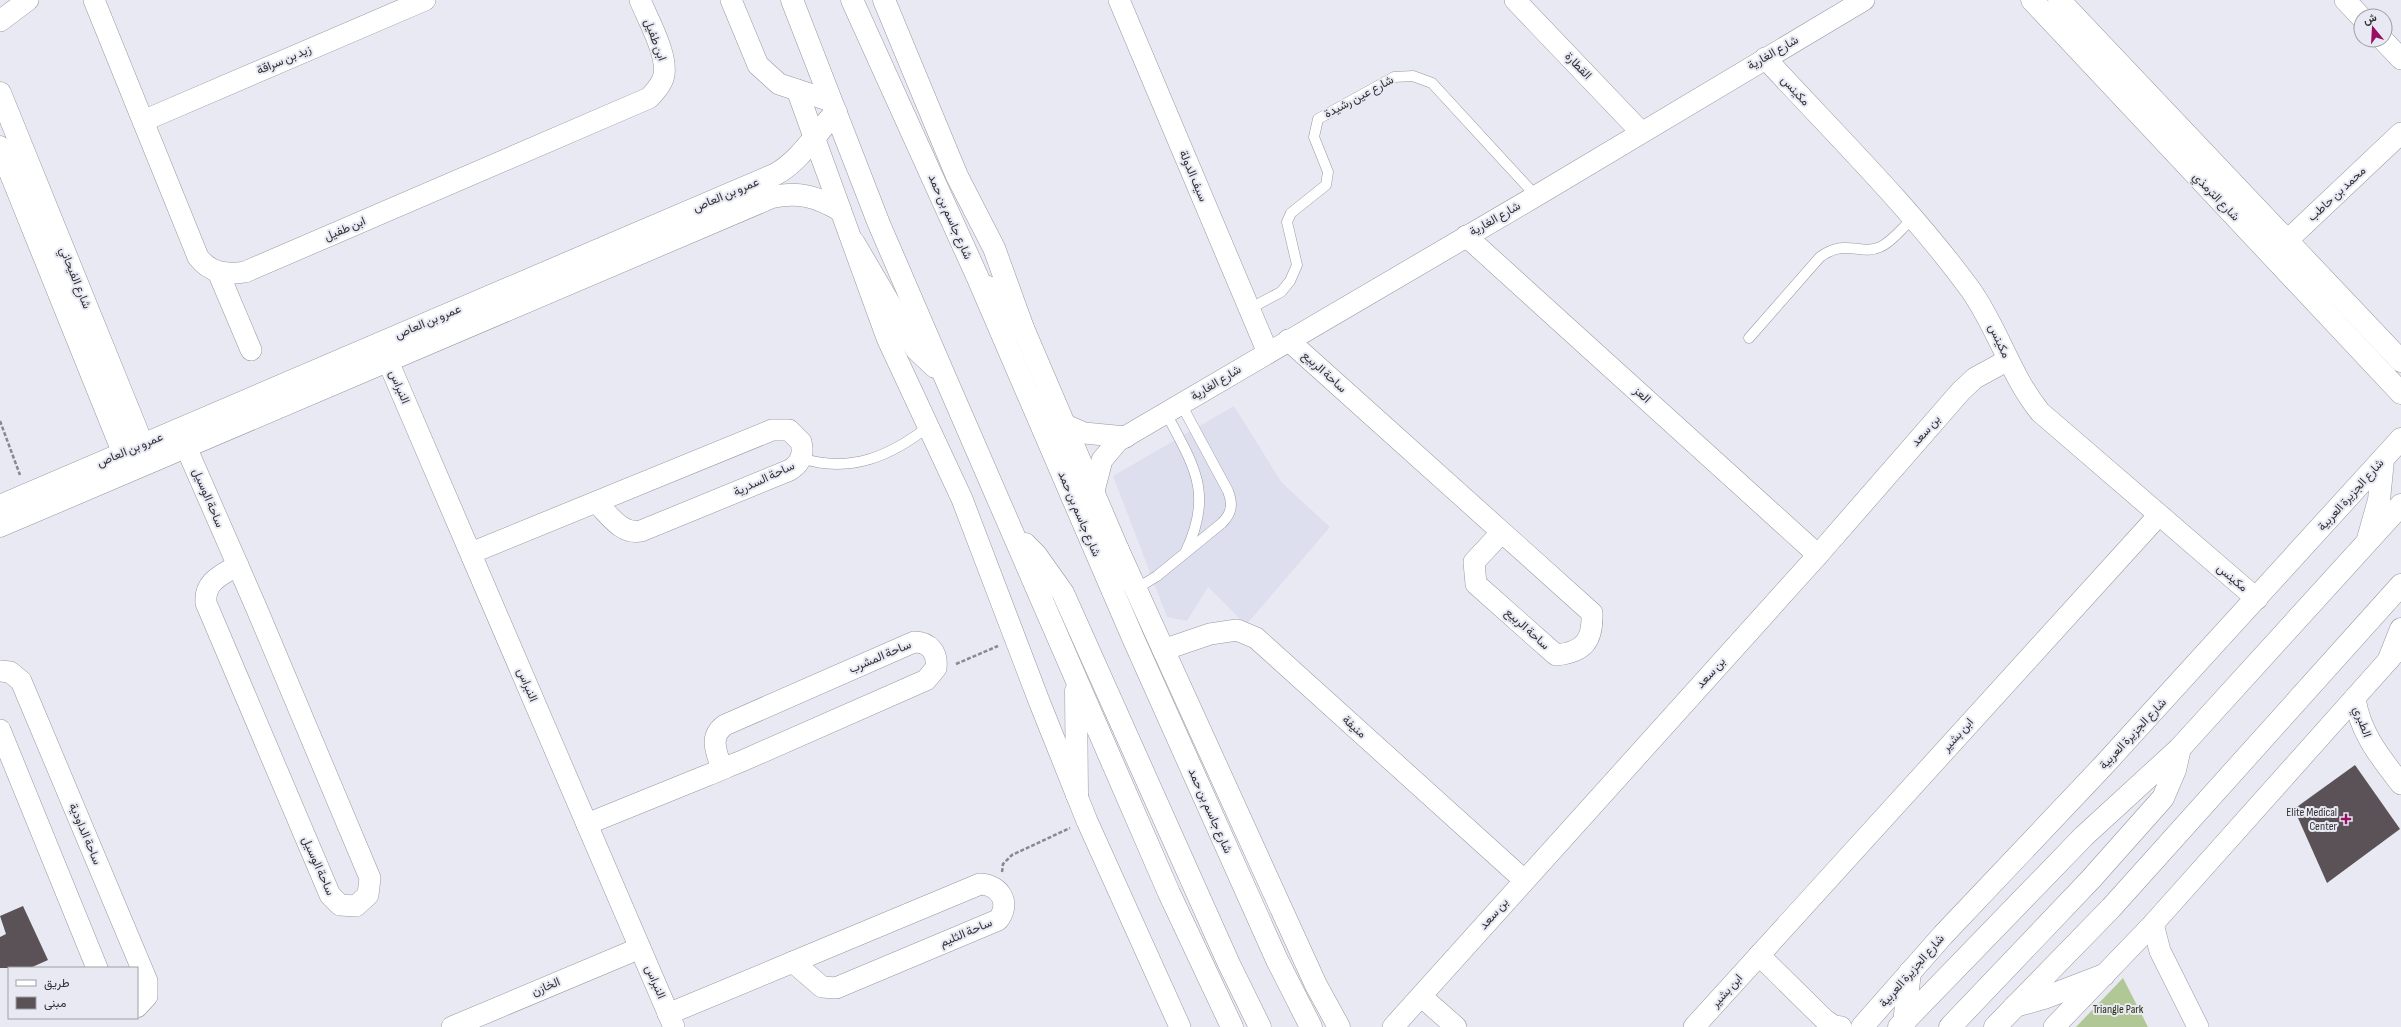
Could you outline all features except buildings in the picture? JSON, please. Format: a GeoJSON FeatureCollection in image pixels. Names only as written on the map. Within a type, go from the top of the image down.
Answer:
{"type":"FeatureCollection","features":[{"type":"Feature","properties":{"kind":"main road"},"geometry":{"type":"LineString","coordinates":[[792,0],[879,224],[1168,893],[1232,1027]]}},
{"type":"Feature","properties":{"kind":"main road","name":"شارع جاسم بن حمد"},"geometry":{"type":"LineString","coordinates":[[852,0],[977,276],[1113,591],[1277,960],[1311,1027]]}},
{"type":"Feature","properties":{"kind":"main road","name":"شارع جاسم بن حمد"},"geometry":{"type":"LineString","coordinates":[[884,0],[957,176],[994,248],[1023,328],[1118,550],[1316,984],[1342,1026]]}},
{"type":"Feature","properties":{"kind":"main road","name":"شارع الترمذي"},"geometry":{"type":"LineString","coordinates":[[2032,0],[2185,165],[2280,247],[2401,362]]}},
{"type":"Feature","properties":{"kind":"main road","name":"شارع الترمذي"},"geometry":{"type":"LineString","coordinates":[[2059,0],[2280,247],[2401,392]]}},
{"type":"Feature","properties":{"kind":"main road","name":"شارع الفيحاني"},"geometry":{"type":"LineString","coordinates":[[0,93],[20,138],[128,408],[137,458]]}},
{"type":"Feature","properties":{"kind":"main road","name":"عمرو بن العاص"},"geometry":{"type":"LineString","coordinates":[[0,526],[137,458],[700,217],[784,170],[803,152],[834,106]]}},
{"type":"Feature","properties":{"kind":"main road","name":"شارع الفيحاني"},"geometry":{"type":"LineString","coordinates":[[0,147],[137,458]]}},
{"type":"Feature","properties":{"kind":"main road","name":"عمرو بن العاص"},"geometry":{"type":"LineString","coordinates":[[700,217],[788,194],[819,198],[840,210]]}},
{"type":"Feature","properties":{"kind":"main road"},"geometry":{"type":"LineString","coordinates":[[854,244],[916,349],[945,377]]}},
{"type":"Feature","properties":{"kind":"main road"},"geometry":{"type":"LineString","coordinates":[[977,276],[1010,310],[1023,328]]}},
{"type":"Feature","properties":{"kind":"main road"},"geometry":{"type":"LineString","coordinates":[[128,408],[151,425],[168,430],[183,438]]}},
{"type":"Feature","properties":{"kind":"main road","name":"شارع الجزيرة العربية"},"geometry":{"type":"LineString","coordinates":[[1859,1026],[2257,599],[2401,439]]}},
{"type":"Feature","properties":{"kind":"main road","name":"عمرو بن العاص"},"geometry":{"type":"LineString","coordinates":[[0,506],[27,495],[137,458]]}},
{"type":"Feature","properties":{"kind":"main road"},"geometry":{"type":"LineString","coordinates":[[2367,542],[2378,500],[2383,460]]}},
{"type":"Feature","properties":{"kind":"main road"},"geometry":{"type":"LineString","coordinates":[[1901,1025],[2084,836],[2180,748],[2401,505]]}},
{"type":"Feature","properties":{"kind":"main road"},"geometry":{"type":"LineString","coordinates":[[1011,528],[1036,555],[1062,593],[1229,964],[1260,1027]]}},
{"type":"Feature","properties":{"kind":"main road"},"geometry":{"type":"LineString","coordinates":[[1113,591],[1118,550]]}},
{"type":"Feature","properties":{"kind":"main road"},"geometry":{"type":"LineString","coordinates":[[1994,1027],[2110,908],[2401,586]]}},
{"type":"Feature","properties":{"kind":"main road"},"geometry":{"type":"LineString","coordinates":[[2395,652],[2401,629]]}},
{"type":"Feature","properties":{"kind":"main road"},"geometry":{"type":"LineString","coordinates":[[1076,678],[1077,795]]}},
{"type":"Feature","properties":{"kind":"main road"},"geometry":{"type":"LineString","coordinates":[[1950,1027],[2091,879],[2163,798],[2175,770],[2180,748]]}},
{"type":"Feature","properties":{"kind":"main road"},"geometry":{"type":"LineString","coordinates":[[1901,1025],[1910,972]]}},
{"type":"Feature","properties":{"kind":"main road"},"geometry":{"type":"LineString","coordinates":[[2014,1006],[2044,998],[2104,976]]}},
{"type":"Feature","properties":{"kind":"street"},"geometry":{"type":"LineString","coordinates":[[0,1],[11,2],[22,0]]}},
{"type":"Feature","properties":{"kind":"street"},"geometry":{"type":"LineString","coordinates":[[0,21],[28,0]]}},
{"type":"Feature","properties":{"kind":"street","name":"ابن طفيل"},"geometry":{"type":"LineString","coordinates":[[94,0],[198,258],[206,267],[218,272],[233,274],[245,272],[649,98],[663,80],[664,59],[640,0]]}},
{"type":"Feature","properties":{"kind":"street","name":"زيد بن سراقة"},"geometry":{"type":"LineString","coordinates":[[143,121],[425,0]]}},
{"type":"Feature","properties":{"kind":"street"},"geometry":{"type":"LineString","coordinates":[[731,0],[758,65],[779,84],[798,90],[834,106]]}},
{"type":"Feature","properties":{"kind":"street","name":"سيف الدولة"},"geometry":{"type":"LineString","coordinates":[[1119,0],[1268,352]]}},
{"type":"Feature","properties":{"kind":"street","name":"القطارة"},"geometry":{"type":"LineString","coordinates":[[1515,0],[1641,132]]}},
{"type":"Feature","properties":{"kind":"street","name":"شارع الغارية"},"geometry":{"type":"LineString","coordinates":[[1094,491],[1102,460],[1112,446],[1126,437],[1288,340],[1536,196],[1864,0]]}},
{"type":"Feature","properties":{"kind":"street"},"geometry":{"type":"LineString","coordinates":[[2345,0],[2353,8]]}},
{"type":"Feature","properties":{"kind":"street"},"geometry":{"type":"LineString","coordinates":[[2391,48],[2401,59]]}},
{"type":"Feature","properties":{"kind":"street","name":"مكينس"},"geometry":{"type":"LineString","coordinates":[[1765,58],[1912,218],[1982,306],[2027,396],[2040,412],[2158,516],[2257,599]]}},
{"type":"Feature","properties":{"kind":"street"},"geometry":{"type":"LineString","coordinates":[[798,90],[813,136],[888,338],[962,499],[1087,820],[1180,1027]]}},
{"type":"Feature","properties":{"kind":"street","name":"محمد بن حاطب"},"geometry":{"type":"LineString","coordinates":[[2280,247],[2401,133]]}},
{"type":"Feature","properties":{"kind":"street","name":"العز"},"geometry":{"type":"LineString","coordinates":[[1466,236],[1818,555]]}},
{"type":"Feature","properties":{"kind":"street"},"geometry":{"type":"LineString","coordinates":[[218,272],[251,350]]}},
{"type":"Feature","properties":{"kind":"street","name":"ساحة الربيع"},"geometry":{"type":"LineString","coordinates":[[1288,340],[1501,533],[1592,613],[1593,629],[1586,644],[1572,653],[1556,655],[1476,584],[1474,562],[1501,533]]}},
{"type":"Feature","properties":{"kind":"street","name":"النبراس"},"geometry":{"type":"LineString","coordinates":[[384,351],[671,1021]]}},
{"type":"Feature","properties":{"kind":"street","name":"بن سعد"},"geometry":{"type":"LineString","coordinates":[[1381,1027],[1397,1023],[1422,998],[1524,880],[1818,555],[1960,391],[1975,378],[2008,360]]}},
{"type":"Feature","properties":{"kind":"street"},"geometry":{"type":"LineString","coordinates":[[1065,425],[1084,433],[1126,437]]}},
{"type":"Feature","properties":{"kind":"street","name":"ساحة السدرية"},"geometry":{"type":"LineString","coordinates":[[471,553],[597,503],[778,428],[789,430],[798,437],[802,447],[801,458],[795,467],[790,470],[641,531],[634,532],[621,527],[597,503]]}},
{"type":"Feature","properties":{"kind":"street","name":"ساحة الوسيل"},"geometry":{"type":"LineString","coordinates":[[183,438],[238,565],[370,878],[368,895],[356,906],[340,905],[330,895],[206,603],[205,595],[210,583],[238,565]]}},
{"type":"Feature","properties":{"kind":"street","name":"ابن بشير"},"geometry":{"type":"LineString","coordinates":[[1694,1027],[2158,516]]}},
{"type":"Feature","properties":{"kind":"street","name":"منيفة"},"geometry":{"type":"LineString","coordinates":[[1163,650],[1210,634],[1237,630],[1256,638],[1524,880]]}},
{"type":"Feature","properties":{"kind":"street","name":"ساحة المشرب"},"geometry":{"type":"LineString","coordinates":[[722,769],[714,740],[719,729],[724,725],[914,642],[928,645],[934,653],[937,663],[934,673]]}},
{"type":"Feature","properties":{"kind":"street"},"geometry":{"type":"LineString","coordinates":[[2054,1027],[2153,924],[2395,652]]}},
{"type":"Feature","properties":{"kind":"street","name":"ساحة الداودية"},"geometry":{"type":"LineString","coordinates":[[0,671],[10,672],[21,681],[147,981],[147,996],[138,1006]]}},
{"type":"Feature","properties":{"kind":"street"},"geometry":{"type":"LineString","coordinates":[[587,824],[722,769],[926,680],[934,673]]}},
{"type":"Feature","properties":{"kind":"street","name":"الطبري"},"geometry":{"type":"LineString","coordinates":[[2355,698],[2360,723],[2372,746],[2401,784]]}},
{"type":"Feature","properties":{"kind":"street","name":"الطبري"},"geometry":{"type":"LineString","coordinates":[[2328,728],[2352,733],[2372,746]]}},
{"type":"Feature","properties":{"kind":"street"},"geometry":{"type":"LineString","coordinates":[[0,730],[97,967]]}},
{"type":"Feature","properties":{"kind":"street"},"geometry":{"type":"LineString","coordinates":[[671,1021],[793,962],[975,886],[986,884],[1000,892]]}},
{"type":"Feature","properties":{"kind":"street","name":"ساحة الثليم"},"geometry":{"type":"LineString","coordinates":[[793,962],[822,987],[836,988],[998,920],[1004,907],[1000,892]]}},
{"type":"Feature","properties":{"kind":"street"},"geometry":{"type":"LineString","coordinates":[[2153,924],[2155,938],[2198,1027]]}},
{"type":"Feature","properties":{"kind":"street","name":"الخازن"},"geometry":{"type":"LineString","coordinates":[[452,1027],[640,948]]}},
{"type":"Feature","properties":{"kind":"street"},"geometry":{"type":"LineString","coordinates":[[2126,952],[2147,953],[2166,963]]}},
{"type":"Feature","properties":{"kind":"street"},"geometry":{"type":"LineString","coordinates":[[1759,955],[1826,1020],[1834,1026],[1841,1027]]}},
{"type":"Feature","properties":{"kind":"street"},"geometry":{"type":"LineString","coordinates":[[1422,998],[1456,1027]]}},
{"type":"Feature","properties":{"kind":"lane","name":"شارع عين رشيدة"},"geometry":{"type":"LineString","coordinates":[[1250,309],[1281,292],[1290,280],[1297,265],[1287,222],[1291,213],[1326,185],[1328,172],[1314,137],[1318,119],[1394,77],[1413,76],[1432,82],[1536,196]]}},
{"type":"Feature","properties":{"kind":"lane"},"geometry":{"type":"LineString","coordinates":[[1749,338],[1820,257],[1831,249],[1841,247],[1870,249],[1880,247],[1912,218]]}},
{"type":"Feature","properties":{"kind":"lane"},"geometry":{"type":"LineString","coordinates":[[1136,589],[1157,576],[1222,523],[1228,517],[1232,509],[1228,491],[1210,457],[1174,408]]}},
{"type":"Feature","properties":{"kind":"lane"},"geometry":{"type":"LineString","coordinates":[[1174,408],[1199,481],[1199,511],[1196,526],[1185,553]]}},
{"type":"Feature","properties":{"kind":"lane"},"geometry":{"type":"LineString","coordinates":[[801,458],[819,464],[846,464],[877,457],[910,441],[929,426]]}},
{"type":"Feature","properties":{"kind":"lane"},"geometry":{"type":"LineString","coordinates":[[1193,466],[1210,457]]}},
{"type":"Feature","properties":{"kind":"path"},"geometry":{"type":"LineString","coordinates":[[0,422],[27,495]]}},
{"type":"Feature","properties":{"kind":"path"},"geometry":{"type":"LineString","coordinates":[[934,673],[1015,638]]}},
{"type":"Feature","properties":{"kind":"path"},"geometry":{"type":"LineString","coordinates":[[1000,892],[1003,864],[1007,858],[1087,820]]}},
{"type":"Feature","properties":{"kind":"shaded area"},"geometry":{"type":"Polygon","coordinates":[[[1234,406],[1282,483],[1330,527],[1246,625],[1208,587],[1187,621],[1167,617],[1113,476],[1234,406]]]}},
{"type":"Feature","properties":{"kind":"green space","name":"Triangle Park"},"geometry":{"type":"Polygon","coordinates":[[[2123,978],[2148,1027],[2076,1027],[2123,978]]]}},
{"type":"Feature","properties":{"kind":"place","name":"Elite Medical Center"},"geometry":{"type":"Point","coordinates":[2346,819]}}]}
